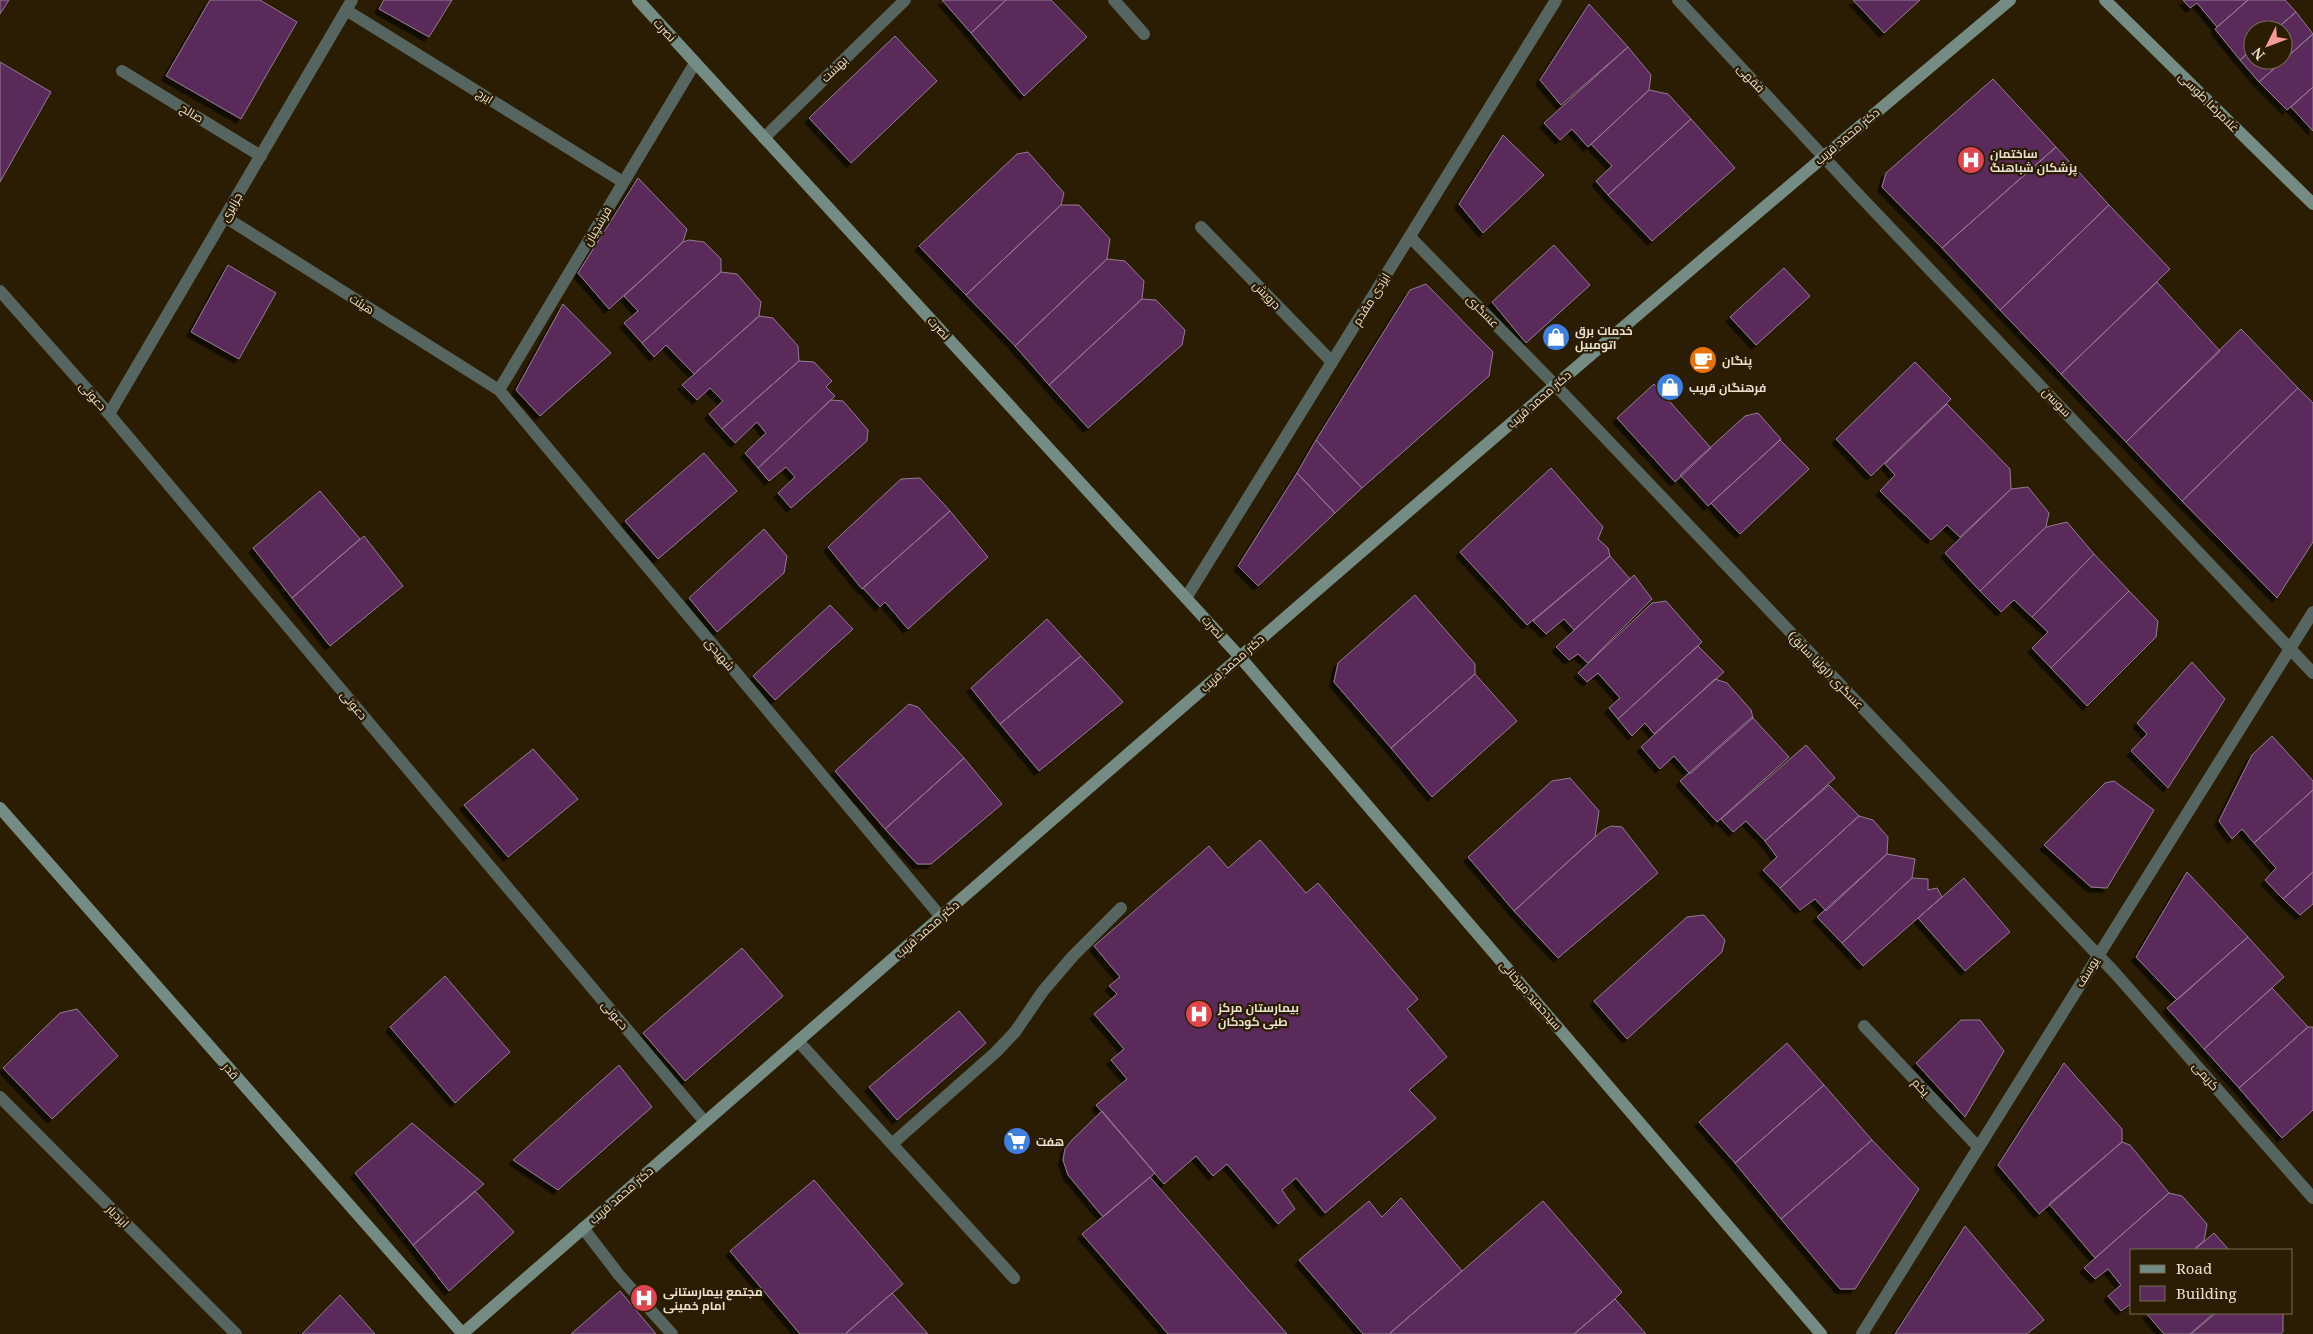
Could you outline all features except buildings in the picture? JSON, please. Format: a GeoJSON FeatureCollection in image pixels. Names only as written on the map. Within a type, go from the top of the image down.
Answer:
{"type":"FeatureCollection","features":[{"type":"Feature","properties":{"kind":"main road","name":"نصرت"},"geometry":{"type":"LineString","coordinates":[[638,0],[1240,657]]}},
{"type":"Feature","properties":{"kind":"main road","name":"دکتر محمد قریب"},"geometry":{"type":"LineString","coordinates":[[462,1334],[1240,657],[1823,156],[2010,0]]}},
{"type":"Feature","properties":{"kind":"main road","name":"غلامرضا طوسی"},"geometry":{"type":"LineString","coordinates":[[2105,0],[2313,204]]}},
{"type":"Feature","properties":{"kind":"main road","name":"سیدحمید میرخانی"},"geometry":{"type":"LineString","coordinates":[[1240,657],[1821,1334]]}},
{"type":"Feature","properties":{"kind":"main road","name":"قدر"},"geometry":{"type":"LineString","coordinates":[[0,808],[462,1334]]}},
{"type":"Feature","properties":{"kind":"street","name":"بهشت"},"geometry":{"type":"LineString","coordinates":[[764,138],[904,0]]}},
{"type":"Feature","properties":{"kind":"street"},"geometry":{"type":"LineString","coordinates":[[1114,0],[1144,34]]}},
{"type":"Feature","properties":{"kind":"street","name":"ایزدی مقدم"},"geometry":{"type":"LineString","coordinates":[[1186,598],[1556,0]]}},
{"type":"Feature","properties":{"kind":"street","name":"فقهی"},"geometry":{"type":"LineString","coordinates":[[1678,0],[1823,156]]}},
{"type":"Feature","properties":{"kind":"street","name":"جزایری"},"geometry":{"type":"LineString","coordinates":[[109,414],[349,5]]}},
{"type":"Feature","properties":{"kind":"street","name":"ایرج"},"geometry":{"type":"LineString","coordinates":[[349,5],[623,182]]}},
{"type":"Feature","properties":{"kind":"street","name":"فرشچیان"},"geometry":{"type":"LineString","coordinates":[[499,390],[695,63]]}},
{"type":"Feature","properties":{"kind":"street","name":"صالح"},"geometry":{"type":"LineString","coordinates":[[122,71],[261,156]]}},
{"type":"Feature","properties":{"kind":"street","name":"سوسن"},"geometry":{"type":"LineString","coordinates":[[1823,156],[2313,672]]}},
{"type":"Feature","properties":{"kind":"street","name":"هیئت"},"geometry":{"type":"LineString","coordinates":[[225,217],[499,390]]}},
{"type":"Feature","properties":{"kind":"street","name":"درویش"},"geometry":{"type":"LineString","coordinates":[[1201,227],[1332,362]]}},
{"type":"Feature","properties":{"kind":"street","name":"عسگری"},"geometry":{"type":"LineString","coordinates":[[1410,237],[1555,386]]}},
{"type":"Feature","properties":{"kind":"street","name":"دعوتی"},"geometry":{"type":"LineString","coordinates":[[0,291],[109,414],[704,1122]]}},
{"type":"Feature","properties":{"kind":"street","name":"عسگری (اولیا سابق)"},"geometry":{"type":"LineString","coordinates":[[1555,386],[2098,955]]}},
{"type":"Feature","properties":{"kind":"street","name":"شهیدی"},"geometry":{"type":"LineString","coordinates":[[499,390],[941,917]]}},
{"type":"Feature","properties":{"kind":"street","name":"یوسف"},"geometry":{"type":"LineString","coordinates":[[1862,1334],[2313,612]]}},
{"type":"Feature","properties":{"kind":"street"},"geometry":{"type":"LineString","coordinates":[[892,1144],[996,1052],[1015,1032],[1043,991],[1072,956],[1122,908]]}},
{"type":"Feature","properties":{"kind":"street","name":"کریمی"},"geometry":{"type":"LineString","coordinates":[[2098,955],[2313,1198]]}},
{"type":"Feature","properties":{"kind":"street","name":"یکم"},"geometry":{"type":"LineString","coordinates":[[1864,1026],[1978,1147]]}},
{"type":"Feature","properties":{"kind":"street"},"geometry":{"type":"LineString","coordinates":[[798,1041],[1014,1278]]}},
{"type":"Feature","properties":{"kind":"street","name":"ایزدیار"},"geometry":{"type":"LineString","coordinates":[[0,1098],[236,1334]]}},
{"type":"Feature","properties":{"kind":"street"},"geometry":{"type":"LineString","coordinates":[[583,1228],[619,1275],[672,1334]]}},
{"type":"Feature","properties":{"kind":"place","name":"ساختمان پزشکان شباهنگ"},"geometry":{"type":"Point","coordinates":[1971,160]}},
{"type":"Feature","properties":{"kind":"place","name":"خدمات برق اتومبیل"},"geometry":{"type":"Point","coordinates":[1556,337]}},
{"type":"Feature","properties":{"kind":"place","name":"پنگان"},"geometry":{"type":"Point","coordinates":[1703,360]}},
{"type":"Feature","properties":{"kind":"place","name":"فرهنگان قریب"},"geometry":{"type":"Point","coordinates":[1670,387]}},
{"type":"Feature","properties":{"kind":"place","name":"بیمارستان مرکز طبی کودکان"},"geometry":{"type":"Point","coordinates":[1199,1014]}},
{"type":"Feature","properties":{"kind":"place","name":"هفت"},"geometry":{"type":"Point","coordinates":[1017,1141]}},
{"type":"Feature","properties":{"kind":"place","name":"مجتمع بیمارستانی امام خمینی"},"geometry":{"type":"Point","coordinates":[644,1298]}}]}
